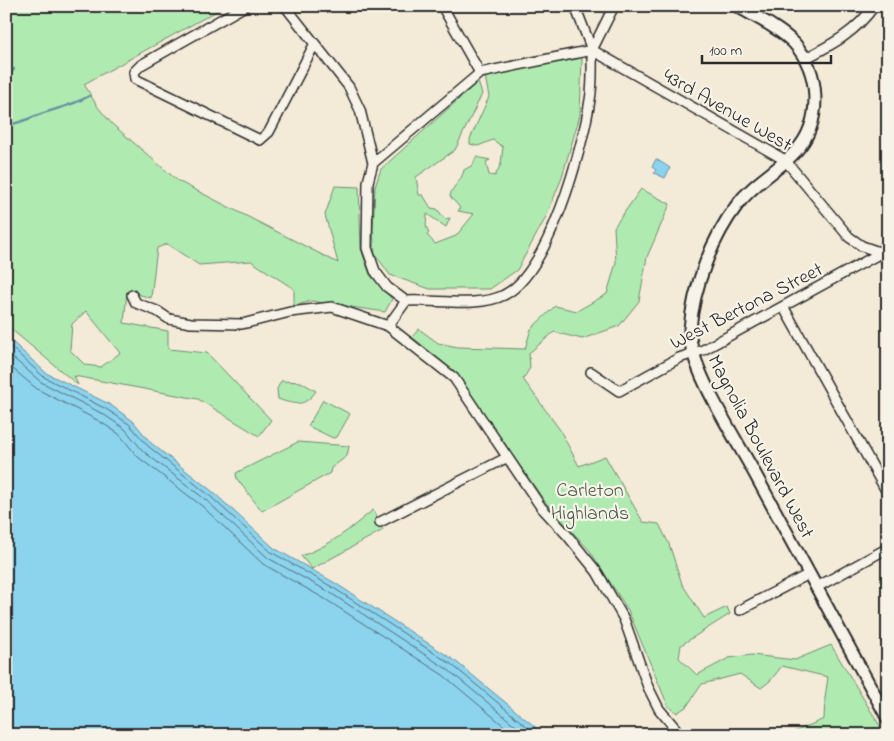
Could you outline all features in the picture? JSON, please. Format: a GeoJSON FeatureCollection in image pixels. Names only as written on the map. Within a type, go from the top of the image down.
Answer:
{"type":"FeatureCollection","features":[{"type":"Feature","properties":{"kind":"street"},"geometry":{"type":"LineString","coordinates":[[245,6],[141,65],[134,72],[135,79],[260,140],[269,132],[314,45]]}},
{"type":"Feature","properties":{"kind":"street"},"geometry":{"type":"LineString","coordinates":[[285,6],[349,87],[360,110],[373,163],[368,191],[367,248],[376,271],[387,288],[406,301],[429,299],[470,302],[489,300],[504,295],[518,286],[544,247],[565,197],[591,98],[592,50],[575,6]]}},
{"type":"Feature","properties":{"kind":"street"},"geometry":{"type":"LineString","coordinates":[[442,6],[480,73]]}},
{"type":"Feature","properties":{"kind":"street"},"geometry":{"type":"LineString","coordinates":[[592,50],[614,6]]}},
{"type":"Feature","properties":{"kind":"street","name":"Magnolia Boulevard West"},"geometry":{"type":"LineString","coordinates":[[737,6],[792,42],[806,58],[814,83],[814,113],[803,142],[739,202],[724,222],[711,248],[693,309],[690,330],[692,354],[888,719]]}},
{"type":"Feature","properties":{"kind":"street"},"geometry":{"type":"LineString","coordinates":[[806,58],[850,33],[862,23],[874,6]]}},
{"type":"Feature","properties":{"kind":"street"},"geometry":{"type":"LineString","coordinates":[[373,163],[480,73],[592,50]]}},
{"type":"Feature","properties":{"kind":"street","name":"43rd Avenue West"},"geometry":{"type":"LineString","coordinates":[[592,50],[785,160],[849,237],[862,246],[885,251]]}},
{"type":"Feature","properties":{"kind":"street"},"geometry":{"type":"LineString","coordinates":[[888,239],[885,251],[888,264]]}},
{"type":"Feature","properties":{"kind":"street","name":"West Bertona Street"},"geometry":{"type":"LineString","coordinates":[[591,372],[619,391],[679,358],[692,354],[784,308],[885,251]]}},
{"type":"Feature","properties":{"kind":"street"},"geometry":{"type":"LineString","coordinates":[[132,295],[136,303],[157,311],[169,319],[191,323],[242,324],[290,312],[332,307],[388,326],[454,378],[506,458],[541,507],[597,572],[624,619],[648,687],[659,709],[681,735]]}},
{"type":"Feature","properties":{"kind":"street"},"geometry":{"type":"LineString","coordinates":[[388,326],[406,301]]}},
{"type":"Feature","properties":{"kind":"street"},"geometry":{"type":"LineString","coordinates":[[784,308],[888,494]]}},
{"type":"Feature","properties":{"kind":"street"},"geometry":{"type":"LineString","coordinates":[[380,522],[506,458]]}},
{"type":"Feature","properties":{"kind":"street"},"geometry":{"type":"LineString","coordinates":[[817,587],[888,548]]}},
{"type":"Feature","properties":{"kind":"street"},"geometry":{"type":"LineString","coordinates":[[740,610],[809,574]]}},
{"type":"Feature","properties":{"kind":"green space"},"geometry":{"type":"Polygon","coordinates":[[[6,6],[226,6],[84,84],[97,106],[112,124],[178,181],[338,263],[325,215],[335,186],[359,187],[361,249],[370,275],[392,299],[385,312],[311,301],[294,306],[294,289],[251,261],[199,265],[167,244],[157,248],[151,298],[127,291],[124,323],[168,331],[168,349],[207,353],[271,420],[259,436],[198,399],[74,376],[78,385],[6,325],[6,6]],[[86,311],[72,324],[70,350],[85,365],[101,367],[120,353],[86,311]]]}},
{"type":"Feature","properties":{"kind":"green space"},"geometry":{"type":"Polygon","coordinates":[[[582,58],[580,115],[561,180],[545,219],[517,270],[490,289],[430,289],[390,275],[375,254],[373,230],[375,187],[381,169],[478,82],[482,94],[455,150],[416,177],[419,195],[423,195],[431,208],[437,209],[445,219],[450,218],[446,227],[427,214],[426,226],[429,233],[427,235],[435,244],[456,236],[474,214],[458,211],[460,208],[450,196],[464,170],[473,165],[476,157],[490,160],[486,162],[489,175],[495,176],[501,164],[503,147],[493,140],[478,146],[470,144],[470,139],[489,97],[485,76],[582,58]]]}},
{"type":"Feature","properties":{"kind":"green space","name":"Carleton Highlands"},"geometry":{"type":"Polygon","coordinates":[[[641,189],[670,204],[647,257],[639,301],[619,326],[582,339],[554,332],[529,353],[530,368],[523,379],[560,430],[579,466],[605,456],[643,522],[659,524],[669,544],[682,584],[704,618],[727,607],[730,614],[681,645],[679,658],[697,675],[729,658],[752,655],[795,660],[831,645],[883,731],[872,735],[787,735],[824,719],[828,677],[782,666],[770,681],[761,688],[740,674],[702,684],[687,706],[677,713],[668,706],[628,610],[590,551],[546,503],[455,372],[412,337],[419,329],[438,343],[458,347],[525,349],[531,329],[555,306],[577,311],[607,294],[616,263],[614,227],[641,189]]]}},
{"type":"Feature","properties":{"kind":"green space"},"geometry":{"type":"Polygon","coordinates":[[[281,381],[301,382],[316,391],[304,402],[284,401],[278,399],[277,389],[281,381]]]}},
{"type":"Feature","properties":{"kind":"green space"},"geometry":{"type":"Polygon","coordinates":[[[323,400],[350,414],[337,437],[333,438],[308,426],[323,400]]]}},
{"type":"Feature","properties":{"kind":"green space"},"geometry":{"type":"Polygon","coordinates":[[[298,442],[349,446],[347,456],[331,468],[330,473],[262,511],[237,479],[236,473],[298,442]]]}},
{"type":"Feature","properties":{"kind":"green space"},"geometry":{"type":"Polygon","coordinates":[[[373,510],[383,530],[312,569],[301,556],[330,542],[373,510]]]}},
{"type":"Feature","properties":{"kind":"water"},"geometry":{"type":"Polygon","coordinates":[[[656,159],[670,168],[665,178],[654,173],[656,170],[652,167],[656,159]]]}},
{"type":"Feature","properties":{"kind":"water"},"geometry":{"type":"Polygon","coordinates":[[[6,336],[46,373],[109,404],[133,421],[151,443],[213,492],[274,548],[335,583],[454,660],[545,735],[6,735],[6,336]]]}},
{"type":"Feature","properties":{"kind":"waterway"},"geometry":{"type":"LineString","coordinates":[[6,79],[14,69]]}},
{"type":"Feature","properties":{"kind":"waterway"},"geometry":{"type":"LineString","coordinates":[[6,125],[72,104],[89,96]]}}]}
